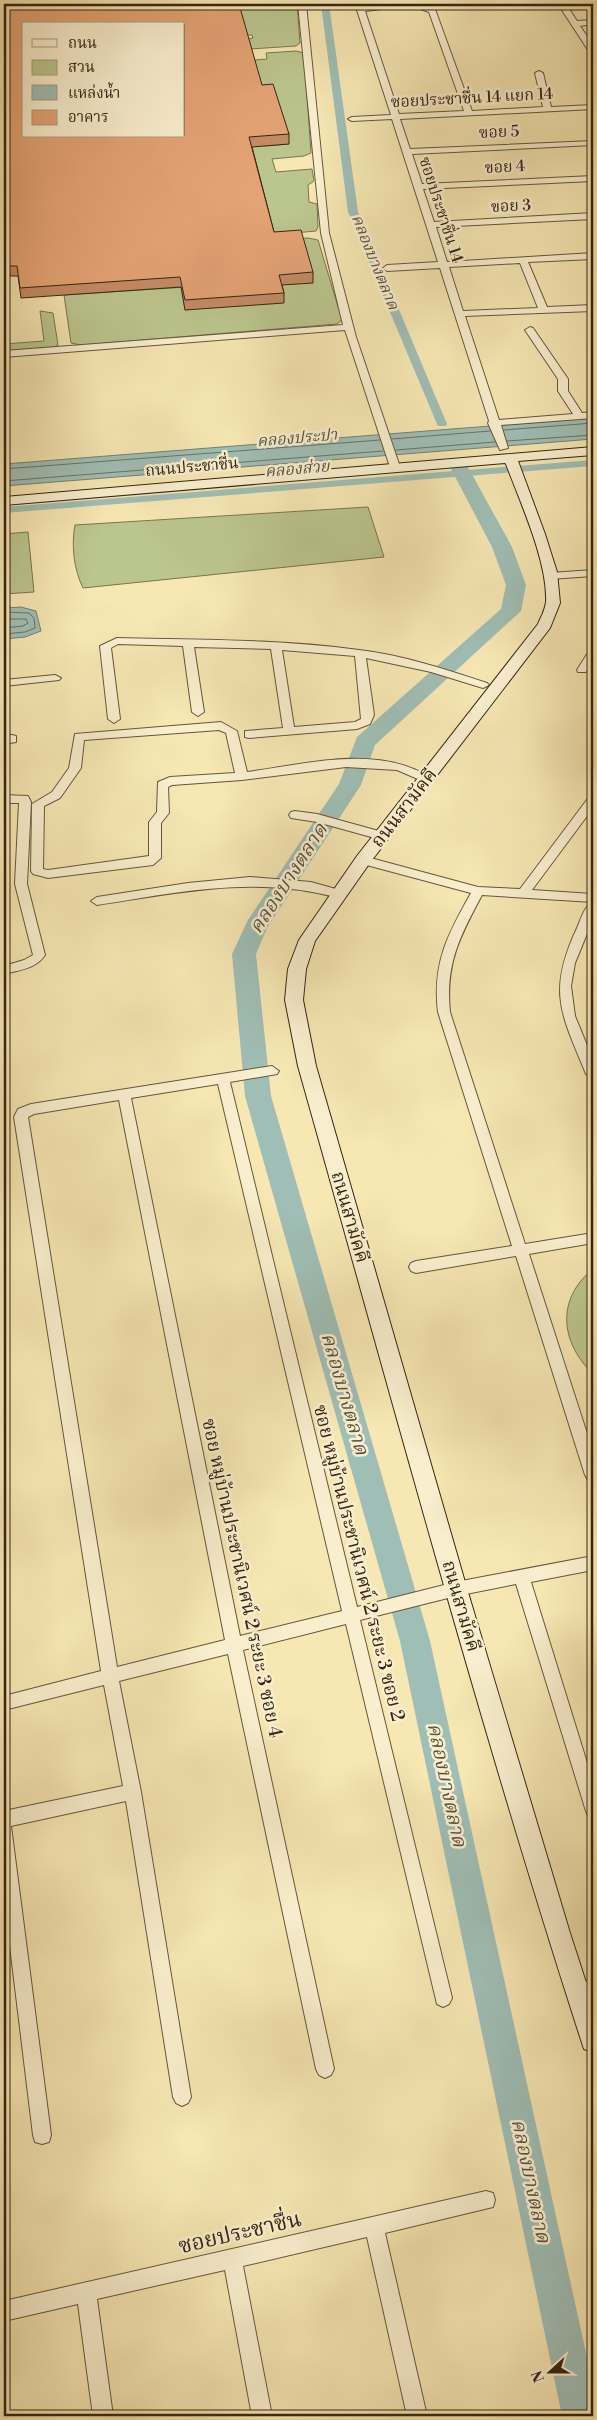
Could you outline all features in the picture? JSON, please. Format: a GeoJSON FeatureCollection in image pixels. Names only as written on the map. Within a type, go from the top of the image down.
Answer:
{"type":"FeatureCollection","features":[{"type":"Feature","properties":{"kind":"main road","name":"ถนนประชาชื่น"},"geometry":{"type":"LineString","coordinates":[[4,501],[394,463],[510,462],[593,451]]}},
{"type":"Feature","properties":{"kind":"main road","name":"ถนนสามัคคี"},"geometry":{"type":"LineString","coordinates":[[510,462],[550,576],[552,603],[545,625],[363,860],[307,940],[297,969],[294,1000],[298,1029],[456,1589],[585,1990],[593,2040]]}},
{"type":"Feature","properties":{"kind":"street"},"geometry":{"type":"LineString","coordinates":[[302,4],[325,233],[348,327],[394,463]]}},
{"type":"Feature","properties":{"kind":"street"},"geometry":{"type":"LineString","coordinates":[[562,4],[593,50]]}},
{"type":"Feature","properties":{"kind":"street"},"geometry":{"type":"LineString","coordinates":[[360,6],[411,5],[422,6],[432,11],[469,113]]}},
{"type":"Feature","properties":{"kind":"street","name":"ซอยประชาชื่น 14"},"geometry":{"type":"LineString","coordinates":[[360,6],[494,424],[510,462]]}},
{"type":"Feature","properties":{"kind":"street"},"geometry":{"type":"LineString","coordinates":[[575,24],[593,22]]}},
{"type":"Feature","properties":{"kind":"street"},"geometry":{"type":"LineString","coordinates":[[539,73],[547,109]]}},
{"type":"Feature","properties":{"kind":"street","name":"ซอยประชาชื่น 14 แยก 14"},"geometry":{"type":"LineString","coordinates":[[352,119],[547,109],[592,109]]}},
{"type":"Feature","properties":{"kind":"street","name":"ฃอย 5"},"geometry":{"type":"LineString","coordinates":[[407,152],[593,142]]}},
{"type":"Feature","properties":{"kind":"street","name":"ขอย 4"},"geometry":{"type":"LineString","coordinates":[[418,187],[593,178]]}},
{"type":"Feature","properties":{"kind":"street","name":"ขอย 3"},"geometry":{"type":"LineString","coordinates":[[430,225],[593,216]]}},
{"type":"Feature","properties":{"kind":"street"},"geometry":{"type":"LineString","coordinates":[[387,268],[593,256]]}},
{"type":"Feature","properties":{"kind":"street"},"geometry":{"type":"LineString","coordinates":[[524,260],[544,310]]}},
{"type":"Feature","properties":{"kind":"street"},"geometry":{"type":"LineString","coordinates":[[459,314],[593,308]]}},
{"type":"Feature","properties":{"kind":"street"},"geometry":{"type":"LineString","coordinates":[[4,354],[348,327]]}},
{"type":"Feature","properties":{"kind":"street"},"geometry":{"type":"LineString","coordinates":[[530,330],[563,379],[564,391],[579,416]]}},
{"type":"Feature","properties":{"kind":"street"},"geometry":{"type":"LineString","coordinates":[[494,424],[593,415]]}},
{"type":"Feature","properties":{"kind":"street"},"geometry":{"type":"LineString","coordinates":[[550,576],[593,573]]}},
{"type":"Feature","properties":{"kind":"street"},"geometry":{"type":"LineString","coordinates":[[114,719],[105,646],[117,641],[276,646],[360,653],[433,669],[483,685]]}},
{"type":"Feature","properties":{"kind":"street"},"geometry":{"type":"LineString","coordinates":[[188,642],[198,712]]}},
{"type":"Feature","properties":{"kind":"street"},"geometry":{"type":"LineString","coordinates":[[276,646],[289,732]]}},
{"type":"Feature","properties":{"kind":"street"},"geometry":{"type":"LineString","coordinates":[[249,734],[357,725],[366,721],[368,715],[360,653]]}},
{"type":"Feature","properties":{"kind":"street"},"geometry":{"type":"LineString","coordinates":[[582,670],[593,654]]}},
{"type":"Feature","properties":{"kind":"street"},"geometry":{"type":"LineString","coordinates":[[4,683],[55,678]]}},
{"type":"Feature","properties":{"kind":"street"},"geometry":{"type":"LineString","coordinates":[[242,776],[231,731],[220,726],[79,737],[75,768],[56,795],[38,804],[37,871],[48,874],[149,862],[155,858],[155,822],[163,813],[162,785],[170,782],[242,776],[346,763],[384,764],[427,779]]}},
{"type":"Feature","properties":{"kind":"street"},"geometry":{"type":"LineString","coordinates":[[4,799],[19,798],[24,799],[25,802],[21,884],[39,955],[37,959],[30,963],[4,970]]}},
{"type":"Feature","properties":{"kind":"street"},"geometry":{"type":"LineString","coordinates":[[522,894],[593,800]]}},
{"type":"Feature","properties":{"kind":"street"},"geometry":{"type":"LineString","coordinates":[[295,815],[317,818],[382,836]]}},
{"type":"Feature","properties":{"kind":"street"},"geometry":{"type":"LineString","coordinates":[[363,860],[478,891],[593,898]]}},
{"type":"Feature","properties":{"kind":"street"},"geometry":{"type":"LineString","coordinates":[[97,901],[239,882],[274,881],[316,885],[339,894]]}},
{"type":"Feature","properties":{"kind":"street"},"geometry":{"type":"LineString","coordinates":[[478,891],[444,958],[441,996],[449,1029],[519,1250],[593,1475]]}},
{"type":"Feature","properties":{"kind":"street"},"geometry":{"type":"LineString","coordinates":[[593,907],[570,957],[565,985],[565,999],[593,1074]]}},
{"type":"Feature","properties":{"kind":"street"},"geometry":{"type":"LineString","coordinates":[[182,2097],[133,1792],[110,1677],[21,1117],[23,1113],[31,1109],[272,1071]]}},
{"type":"Feature","properties":{"kind":"street","name":"ซอย หมู่บ้านประชานิเวศน์ 2 ระยะ 3 ซอย 2"},"geometry":{"type":"LineString","coordinates":[[223,1078],[443,1998]]}},
{"type":"Feature","properties":{"kind":"street","name":"ซอย หมู่บ้านประชานิเวศน์ 2 ระยะ 3 ซอย 4"},"geometry":{"type":"LineString","coordinates":[[124,1094],[234,1645],[325,2069]]}},
{"type":"Feature","properties":{"kind":"street"},"geometry":{"type":"LineString","coordinates":[[416,1267],[593,1238]]}},
{"type":"Feature","properties":{"kind":"street"},"geometry":{"type":"LineString","coordinates":[[4,1703],[352,1617],[456,1589],[593,1563]]}},
{"type":"Feature","properties":{"kind":"street"},"geometry":{"type":"LineString","coordinates":[[522,1577],[593,1808]]}},
{"type":"Feature","properties":{"kind":"street"},"geometry":{"type":"LineString","coordinates":[[4,1819],[133,1792]]}},
{"type":"Feature","properties":{"kind":"street"},"geometry":{"type":"LineString","coordinates":[[4,1830],[42,2136]]}},
{"type":"Feature","properties":{"kind":"street","name":"ซอยประชาชื่น"},"geometry":{"type":"LineString","coordinates":[[4,2310],[86,2293],[486,2200]]}},
{"type":"Feature","properties":{"kind":"street"},"geometry":{"type":"LineString","coordinates":[[374,2227],[417,2416]]}},
{"type":"Feature","properties":{"kind":"street"},"geometry":{"type":"LineString","coordinates":[[232,2258],[262,2416]]}},
{"type":"Feature","properties":{"kind":"street"},"geometry":{"type":"LineString","coordinates":[[86,2293],[103,2416]]}},
{"type":"Feature","properties":{"kind":"green space"},"geometry":{"type":"Polygon","coordinates":[[[188,4],[297,4],[300,43],[296,46],[250,49],[247,39],[253,38],[252,35],[246,35],[191,16],[188,4]]]}},
{"type":"Feature","properties":{"kind":"green space"},"geometry":{"type":"Polygon","coordinates":[[[296,51],[304,53],[311,153],[304,156],[272,159],[276,172],[312,169],[314,181],[308,185],[309,202],[317,204],[318,227],[316,231],[272,235],[248,142],[262,141],[264,146],[289,144],[216,63],[267,59],[266,53],[296,51]]]}},
{"type":"Feature","properties":{"kind":"green space"},"geometry":{"type":"Polygon","coordinates":[[[308,238],[318,240],[342,320],[337,324],[81,345],[71,343],[64,295],[186,287],[183,297],[185,310],[280,288],[273,240],[308,238]]]}},
{"type":"Feature","properties":{"kind":"green space"},"geometry":{"type":"Polygon","coordinates":[[[40,311],[53,313],[58,345],[54,347],[4,351],[4,344],[44,341],[40,311]]]}},
{"type":"Feature","properties":{"kind":"green space"},"geometry":{"type":"Polygon","coordinates":[[[368,507],[384,557],[83,588],[75,565],[73,541],[75,525],[368,507]]]}},
{"type":"Feature","properties":{"kind":"green space"},"geometry":{"type":"Polygon","coordinates":[[[28,532],[34,592],[4,594],[4,534],[28,532]]]}},
{"type":"Feature","properties":{"kind":"green space"},"geometry":{"type":"Polygon","coordinates":[[[593,1269],[593,1374],[582,1362],[574,1348],[569,1335],[567,1321],[568,1307],[573,1294],[581,1281],[593,1269]]]}},
{"type":"Feature","properties":{"kind":"water"},"geometry":{"type":"Polygon","coordinates":[[[593,418],[593,439],[4,486],[4,464],[593,418]]]}},
{"type":"Feature","properties":{"kind":"water"},"geometry":{"type":"Polygon","coordinates":[[[21,607],[36,611],[41,631],[25,637],[4,639],[4,608],[21,607]]]}},
{"type":"Feature","properties":{"kind":"building"},"geometry":{"type":"Polygon","coordinates":[[[4,4],[190,4],[191,6],[239,4],[262,85],[273,84],[289,134],[249,137],[274,232],[301,230],[313,272],[279,275],[284,293],[185,300],[180,277],[20,288],[17,266],[9,266],[4,215],[4,4]]]}},
{"type":"Feature","properties":{"kind":"waterway","name":"คลองบางตลาด"},"geometry":{"type":"LineString","coordinates":[[325,4],[353,212],[442,424]]}},
{"type":"Feature","properties":{"kind":"waterway","name":"คลองส่วย"},"geometry":{"type":"LineString","coordinates":[[4,510],[593,463]]}},
{"type":"Feature","properties":{"kind":"waterway","name":"คลองบางตลาด"},"geometry":{"type":"LineString","coordinates":[[460,469],[502,547],[516,585],[511,611],[365,742],[350,785],[256,926],[244,954],[246,990],[258,1096],[415,1641],[581,2416]]}},
{"type":"Feature","properties":{"kind":"water label","name":"คลองประปา"},"geometry":{"type":"Point","coordinates":[297,438]}}]}
